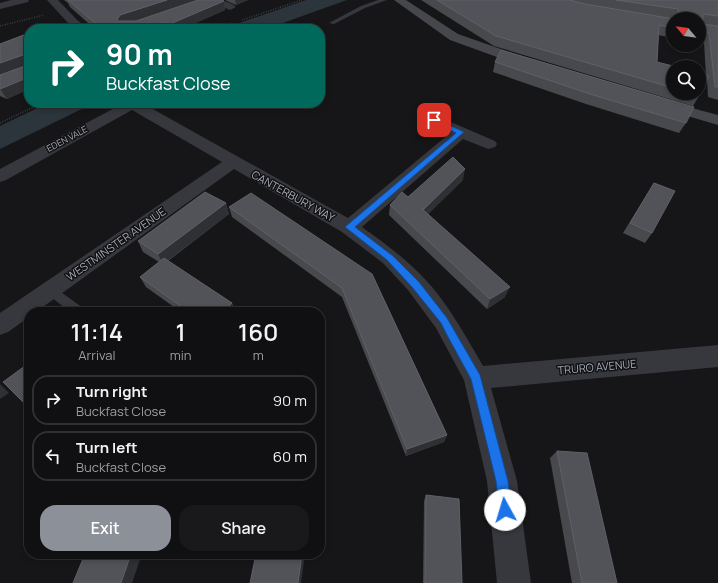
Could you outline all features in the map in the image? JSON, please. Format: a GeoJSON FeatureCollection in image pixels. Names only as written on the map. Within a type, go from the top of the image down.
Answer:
{"type":"FeatureCollection","features":[{"type":"Feature","properties":{"kind":"street"},"geometry":{"type":"LineString","coordinates":[[0,6],[24,0]]}},
{"type":"Feature","properties":{"kind":"street"},"geometry":{"type":"LineString","coordinates":[[52,0],[76,24]]}},
{"type":"Feature","properties":{"kind":"street"},"geometry":{"type":"LineString","coordinates":[[399,0],[454,37],[540,67]]}},
{"type":"Feature","properties":{"kind":"street"},"geometry":{"type":"LineString","coordinates":[[209,1],[230,7]]}},
{"type":"Feature","properties":{"kind":"street"},"geometry":{"type":"LineString","coordinates":[[650,100],[718,120]]}},
{"type":"Feature","properties":{"kind":"street","name":"EDEN VALE"},"geometry":{"type":"LineString","coordinates":[[0,176],[126,108]]}},
{"type":"Feature","properties":{"kind":"street","name":"CANTERBURY WAY"},"geometry":{"type":"LineString","coordinates":[[140,108],[349,227],[390,258],[416,284],[444,321],[476,378],[502,481],[514,583]]}},
{"type":"Feature","properties":{"kind":"street"},"geometry":{"type":"LineString","coordinates":[[434,120],[489,144]]}},
{"type":"Feature","properties":{"kind":"street"},"geometry":{"type":"LineString","coordinates":[[349,227],[461,132]]}},
{"type":"Feature","properties":{"kind":"street","name":"WESTMINSTER AVENUE"},"geometry":{"type":"LineString","coordinates":[[26,307],[233,162]]}},
{"type":"Feature","properties":{"kind":"street","name":"WESTMINSTER AVENUE"},"geometry":{"type":"LineString","coordinates":[[0,325],[24,308]]}},
{"type":"Feature","properties":{"kind":"street","name":"TRURO AVENUE"},"geometry":{"type":"LineString","coordinates":[[476,378],[718,356]]}},
{"type":"Feature","properties":{"kind":"lane"},"geometry":{"type":"LineString","coordinates":[[332,23],[363,7],[384,0]]}},
{"type":"Feature","properties":{"kind":"lane"},"geometry":{"type":"LineString","coordinates":[[50,290],[72,307]]}},
{"type":"Feature","properties":{"kind":"path"},"geometry":{"type":"LineString","coordinates":[[230,24],[302,0]]}},
{"type":"Feature","properties":{"kind":"path"},"geometry":{"type":"LineString","coordinates":[[0,26],[62,10]]}},
{"type":"Feature","properties":{"kind":"path"},"geometry":{"type":"LineString","coordinates":[[0,123],[32,108]]}},
{"type":"Feature","properties":{"kind":"shaded area"},"geometry":{"type":"Polygon","coordinates":[[[306,0],[347,0],[280,24],[236,24],[306,0]]]}},
{"type":"Feature","properties":{"kind":"shaded area"},"geometry":{"type":"Polygon","coordinates":[[[38,108],[84,108],[0,149],[0,126],[38,108]]]}},
{"type":"Feature","properties":{"kind":"building"},"geometry":{"type":"Polygon","coordinates":[[[68,0],[167,0],[120,15],[117,20],[118,21],[136,21],[198,0],[224,1],[170,24],[96,24],[68,0]]]}},
{"type":"Feature","properties":{"kind":"building"},"geometry":{"type":"Polygon","coordinates":[[[437,0],[570,0],[585,4],[666,18],[666,26],[659,25],[657,62],[666,64],[666,86],[496,36],[437,0]]]}},
{"type":"Feature","properties":{"kind":"building"},"geometry":{"type":"Polygon","coordinates":[[[616,0],[718,0],[718,16],[706,14],[706,12],[678,12],[678,9],[616,0]]]}},
{"type":"Feature","properties":{"kind":"building"},"geometry":{"type":"Polygon","coordinates":[[[706,24],[718,26],[718,87],[715,87],[709,33],[706,33],[706,24]]]}},
{"type":"Feature","properties":{"kind":"building"},"geometry":{"type":"Polygon","coordinates":[[[24,35],[24,56],[0,63],[0,44],[24,35]]]}},
{"type":"Feature","properties":{"kind":"building"},"geometry":{"type":"Polygon","coordinates":[[[501,50],[666,99],[666,100],[694,107],[686,123],[590,94],[495,62],[501,50]]]}},
{"type":"Feature","properties":{"kind":"building"},"geometry":{"type":"Polygon","coordinates":[[[24,66],[24,79],[0,89],[0,75],[24,66]]]}},
{"type":"Feature","properties":{"kind":"building"},"geometry":{"type":"Polygon","coordinates":[[[706,75],[709,76],[706,82],[706,75]]]}},
{"type":"Feature","properties":{"kind":"building"},"geometry":{"type":"Polygon","coordinates":[[[453,157],[465,169],[423,210],[510,287],[490,299],[390,205],[402,192],[408,197],[453,157]]]}},
{"type":"Feature","properties":{"kind":"building"},"geometry":{"type":"Polygon","coordinates":[[[654,183],[675,191],[652,233],[630,223],[654,183]]]}},
{"type":"Feature","properties":{"kind":"building"},"geometry":{"type":"Polygon","coordinates":[[[205,192],[226,203],[158,254],[138,241],[205,192]]]}},
{"type":"Feature","properties":{"kind":"building"},"geometry":{"type":"Polygon","coordinates":[[[251,193],[372,274],[447,435],[407,449],[342,288],[229,207],[251,193]]]}},
{"type":"Feature","properties":{"kind":"building"},"geometry":{"type":"Polygon","coordinates":[[[164,258],[232,303],[228,307],[182,307],[140,277],[164,258]]]}},
{"type":"Feature","properties":{"kind":"building"},"geometry":{"type":"Polygon","coordinates":[[[24,367],[24,403],[3,382],[24,367]]]}},
{"type":"Feature","properties":{"kind":"building"},"geometry":{"type":"Polygon","coordinates":[[[557,451],[587,453],[617,583],[582,583],[557,451]]]}},
{"type":"Feature","properties":{"kind":"building"},"geometry":{"type":"Polygon","coordinates":[[[426,495],[459,499],[462,583],[425,583],[426,495]]]}},
{"type":"Feature","properties":{"kind":"building"},"geometry":{"type":"Polygon","coordinates":[[[83,559],[129,559],[121,583],[73,583],[83,559]]]}},
{"type":"Feature","properties":{"kind":"building"},"geometry":{"type":"Polygon","coordinates":[[[255,559],[301,559],[298,583],[250,583],[255,559]]]}},
{"type":"Feature","properties":{"kind":"route"},"geometry":{"type":"LineString","coordinates":[[434,120],[461,132],[349,227],[390,258],[416,284],[444,321],[476,378],[502,481],[505,510]]}}]}
